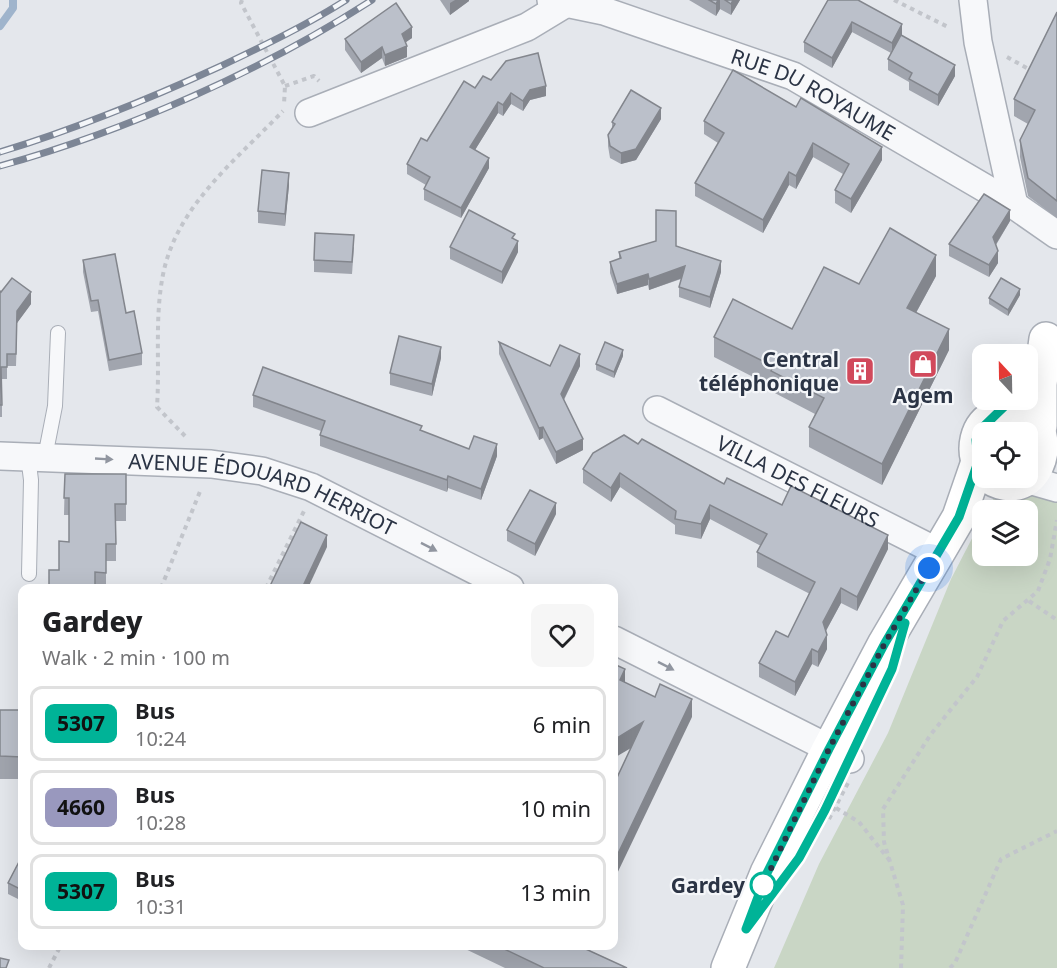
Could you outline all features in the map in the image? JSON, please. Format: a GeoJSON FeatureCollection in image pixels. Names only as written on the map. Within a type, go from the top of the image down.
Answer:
{"type":"FeatureCollection","features":[{"type":"Feature","properties":{"kind":"main road"},"geometry":{"type":"LineString","coordinates":[[1038,352],[1052,329]]}},
{"type":"Feature","properties":{"kind":"main road"},"geometry":{"type":"LineString","coordinates":[[1038,466],[1045,463],[1048,443],[1040,384],[1052,329]]}},
{"type":"Feature","properties":{"kind":"main road"},"geometry":{"type":"LineString","coordinates":[[987,422],[1001,410]]}},
{"type":"Feature","properties":{"kind":"main road"},"geometry":{"type":"LineString","coordinates":[[1011,410],[1033,419],[1048,443]]}},
{"type":"Feature","properties":{"kind":"main road"},"geometry":{"type":"LineString","coordinates":[[728,968],[746,929],[799,858],[839,754],[892,669],[912,600],[938,552],[959,517],[972,511],[996,488]]}},
{"type":"Feature","properties":{"kind":"street"},"geometry":{"type":"LineString","coordinates":[[973,0],[978,42],[1014,205]]}},
{"type":"Feature","properties":{"kind":"street"},"geometry":{"type":"LineString","coordinates":[[309,113],[526,27],[558,2]]}},
{"type":"Feature","properties":{"kind":"street","name":"RUE DU ROYAUME"},"geometry":{"type":"LineString","coordinates":[[558,2],[604,11],[794,76],[1014,205],[1057,235]]}},
{"type":"Feature","properties":{"kind":"street","name":"VILLA DES FLEURS"},"geometry":{"type":"LineString","coordinates":[[657,410],[938,552]]}},
{"type":"Feature","properties":{"kind":"street","name":"AVENUE ÉDOUARD HERRIOT"},"geometry":{"type":"LineString","coordinates":[[0,456],[211,464],[262,471],[311,487],[502,584]]}},
{"type":"Feature","properties":{"kind":"street"},"geometry":{"type":"LineString","coordinates":[[618,642],[839,754]]}},
{"type":"Feature","properties":{"kind":"lane"},"geometry":{"type":"LineString","coordinates":[[29,574],[31,480],[55,406],[58,333]]}},
{"type":"Feature","properties":{"kind":"path"},"geometry":{"type":"LineString","coordinates":[[157,407],[163,272],[171,246],[194,203],[284,111],[285,86],[241,3],[242,0]]}},
{"type":"Feature","properties":{"kind":"path"},"geometry":{"type":"LineString","coordinates":[[894,0],[1037,73]]}},
{"type":"Feature","properties":{"kind":"path"},"geometry":{"type":"LineString","coordinates":[[285,86],[314,76]]}},
{"type":"Feature","properties":{"kind":"path"},"geometry":{"type":"LineString","coordinates":[[163,584],[211,464]]}},
{"type":"Feature","properties":{"kind":"path"},"geometry":{"type":"LineString","coordinates":[[268,584],[303,513],[311,487]]}},
{"type":"Feature","properties":{"kind":"path"},"geometry":{"type":"LineString","coordinates":[[901,968],[903,905],[884,842],[883,809],[931,734],[977,677],[1003,621],[1038,591],[1050,559],[1057,520]]}},
{"type":"Feature","properties":{"kind":"path"},"geometry":{"type":"LineString","coordinates":[[1029,601],[1057,620]]}},
{"type":"Feature","properties":{"kind":"path"},"geometry":{"type":"LineString","coordinates":[[836,808],[860,822],[892,864]]}},
{"type":"Feature","properties":{"kind":"path"},"geometry":{"type":"LineString","coordinates":[[950,968],[955,963],[1001,859],[1057,831]]}},
{"type":"Feature","properties":{"kind":"path"},"geometry":{"type":"LineString","coordinates":[[49,968],[58,950]]}},
{"type":"Feature","properties":{"kind":"green space"},"geometry":{"type":"Polygon","coordinates":[[[995,496],[1055,496],[1057,498],[1057,968],[774,968],[819,864],[888,733],[951,579],[972,538],[972,566],[1038,566],[1038,500],[993,500],[995,496]]]}},
{"type":"Feature","properties":{"kind":"building"},"geometry":{"type":"Polygon","coordinates":[[[828,0],[858,0],[902,24],[892,43],[852,22],[832,58],[804,42],[828,0]]]}},
{"type":"Feature","properties":{"kind":"building"},"geometry":{"type":"Polygon","coordinates":[[[396,3],[412,27],[402,34],[407,46],[385,55],[382,47],[361,62],[345,39],[396,3]]]}},
{"type":"Feature","properties":{"kind":"building"},"geometry":{"type":"Polygon","coordinates":[[[1057,12],[1057,201],[1028,178],[1020,140],[1035,110],[1014,99],[1057,12]]]}},
{"type":"Feature","properties":{"kind":"building"},"geometry":{"type":"Polygon","coordinates":[[[901,35],[955,65],[938,95],[909,79],[912,73],[888,59],[901,35]]]}},
{"type":"Feature","properties":{"kind":"building"},"geometry":{"type":"Polygon","coordinates":[[[538,53],[546,86],[530,90],[523,101],[511,93],[503,105],[498,102],[470,147],[489,158],[461,208],[424,189],[430,177],[407,164],[421,138],[427,141],[464,81],[475,88],[483,76],[491,80],[506,61],[538,53]]]}},
{"type":"Feature","properties":{"kind":"building"},"geometry":{"type":"Polygon","coordinates":[[[733,70],[796,107],[801,98],[882,147],[851,199],[835,190],[849,164],[813,143],[796,176],[789,172],[763,220],[695,183],[724,133],[704,121],[733,70]]]}},
{"type":"Feature","properties":{"kind":"building"},"geometry":{"type":"Polygon","coordinates":[[[631,90],[661,108],[636,149],[621,153],[610,146],[608,135],[615,124],[612,122],[631,90]]]}},
{"type":"Feature","properties":{"kind":"building"},"geometry":{"type":"Polygon","coordinates":[[[262,170],[289,173],[285,214],[258,211],[262,170]]]}},
{"type":"Feature","properties":{"kind":"building"},"geometry":{"type":"Polygon","coordinates":[[[984,194],[1010,210],[993,237],[998,251],[989,265],[949,244],[984,194]]]}},
{"type":"Feature","properties":{"kind":"building"},"geometry":{"type":"Polygon","coordinates":[[[469,210],[515,234],[512,238],[518,241],[502,272],[450,247],[469,210]]]}},
{"type":"Feature","properties":{"kind":"building"},"geometry":{"type":"Polygon","coordinates":[[[656,210],[676,211],[676,246],[721,261],[710,297],[679,287],[685,266],[649,279],[648,274],[617,284],[610,262],[621,258],[619,252],[656,241],[656,210]]]}},
{"type":"Feature","properties":{"kind":"building","name":"Central téléphonique"},"geometry":{"type":"Polygon","coordinates":[[[890,228],[936,255],[907,308],[949,329],[882,464],[809,427],[824,398],[771,371],[773,366],[714,337],[733,299],[792,329],[824,267],[859,284],[890,228]]]}},
{"type":"Feature","properties":{"kind":"building"},"geometry":{"type":"Polygon","coordinates":[[[315,233],[354,235],[352,262],[314,260],[315,233]]]}},
{"type":"Feature","properties":{"kind":"building"},"geometry":{"type":"Polygon","coordinates":[[[115,254],[126,313],[134,311],[142,353],[109,360],[98,300],[91,301],[83,260],[115,254]]]}},
{"type":"Feature","properties":{"kind":"building"},"geometry":{"type":"Polygon","coordinates":[[[12,278],[31,292],[17,311],[16,354],[7,354],[7,367],[1,367],[2,405],[0,405],[0,291],[12,278]]]}},
{"type":"Feature","properties":{"kind":"building"},"geometry":{"type":"Polygon","coordinates":[[[1001,278],[1020,289],[1008,310],[989,298],[1001,278]]]}},
{"type":"Feature","properties":{"kind":"building"},"geometry":{"type":"Polygon","coordinates":[[[399,336],[441,347],[432,384],[390,373],[399,336]]]}},
{"type":"Feature","properties":{"kind":"building"},"geometry":{"type":"Polygon","coordinates":[[[499,342],[550,366],[560,345],[580,354],[561,394],[583,439],[556,452],[543,427],[539,428],[499,342]]]}},
{"type":"Feature","properties":{"kind":"building"},"geometry":{"type":"Polygon","coordinates":[[[605,342],[623,350],[614,372],[596,364],[605,342]]]}},
{"type":"Feature","properties":{"kind":"building"},"geometry":{"type":"Polygon","coordinates":[[[263,367],[422,426],[420,430],[469,449],[474,436],[497,444],[481,489],[448,476],[447,480],[320,435],[325,421],[253,395],[263,367]]]}},
{"type":"Feature","properties":{"kind":"building"},"geometry":{"type":"Polygon","coordinates":[[[624,435],[638,444],[642,439],[724,484],[727,478],[782,505],[791,486],[888,535],[857,597],[841,588],[823,622],[827,635],[818,652],[812,649],[795,682],[759,663],[776,631],[788,637],[815,582],[757,552],[767,534],[710,505],[701,524],[675,519],[676,511],[620,473],[611,488],[583,469],[593,453],[624,435]]]}},
{"type":"Feature","properties":{"kind":"building"},"geometry":{"type":"Polygon","coordinates":[[[65,474],[126,474],[126,504],[115,504],[116,544],[106,544],[106,573],[95,572],[95,584],[49,584],[49,570],[59,570],[59,541],[69,542],[69,498],[64,498],[65,474]]]}},
{"type":"Feature","properties":{"kind":"building"},"geometry":{"type":"Polygon","coordinates":[[[530,490],[556,503],[535,544],[507,530],[530,490]]]}},
{"type":"Feature","properties":{"kind":"building"},"geometry":{"type":"Polygon","coordinates":[[[301,522],[327,535],[304,584],[271,584],[301,522]]]}},
{"type":"Feature","properties":{"kind":"building"},"geometry":{"type":"Polygon","coordinates":[[[618,666],[625,669],[620,680],[655,697],[660,684],[692,699],[618,854],[618,775],[643,722],[618,738],[618,666]]]}},
{"type":"Feature","properties":{"kind":"building"},"geometry":{"type":"Polygon","coordinates":[[[0,710],[18,710],[18,757],[0,756],[0,710]]]}},
{"type":"Feature","properties":{"kind":"building"},"geometry":{"type":"Polygon","coordinates":[[[18,864],[18,888],[8,883],[18,864]]]}},
{"type":"Feature","properties":{"kind":"building"},"geometry":{"type":"Polygon","coordinates":[[[506,950],[588,950],[627,968],[544,968],[506,950]]]}},
{"type":"Feature","properties":{"kind":"building"},"geometry":{"type":"Polygon","coordinates":[[[0,958],[9,960],[6,968],[0,968],[0,958]]]}},
{"type":"Feature","properties":{"kind":"waterway"},"geometry":{"type":"LineString","coordinates":[[0,26],[13,8],[13,0]]}},
{"type":"Feature","properties":{"kind":"railway"},"geometry":{"type":"LineString","coordinates":[[0,152],[84,123],[194,78],[285,35],[346,0]]}},
{"type":"Feature","properties":{"kind":"railway"},"geometry":{"type":"LineString","coordinates":[[0,166],[96,135],[192,97],[285,51],[372,0]]}},
{"type":"Feature","properties":{"kind":"bus line","name":"5307"},"geometry":{"type":"LineString","coordinates":[[905,623],[892,669],[825,810],[799,858],[746,929],[767,873],[829,749],[885,643],[959,517],[962,502],[978,462],[975,451],[980,430],[1002,410]]}},
{"type":"Feature","properties":{"kind":"place","name":"Agem"},"geometry":{"type":"Point","coordinates":[923,364]}},
{"type":"Feature","properties":{"kind":"place","name":"Central téléphonique"},"geometry":{"type":"Point","coordinates":[860,371]}},
{"type":"Feature","properties":{"kind":"place","name":"Gardey"},"geometry":{"type":"Point","coordinates":[763,885]}},
{"type":"Feature","properties":{"kind":"route"},"geometry":{"type":"LineString","coordinates":[[763,885],[760,891],[829,749],[885,643],[929,568]]}}]}
